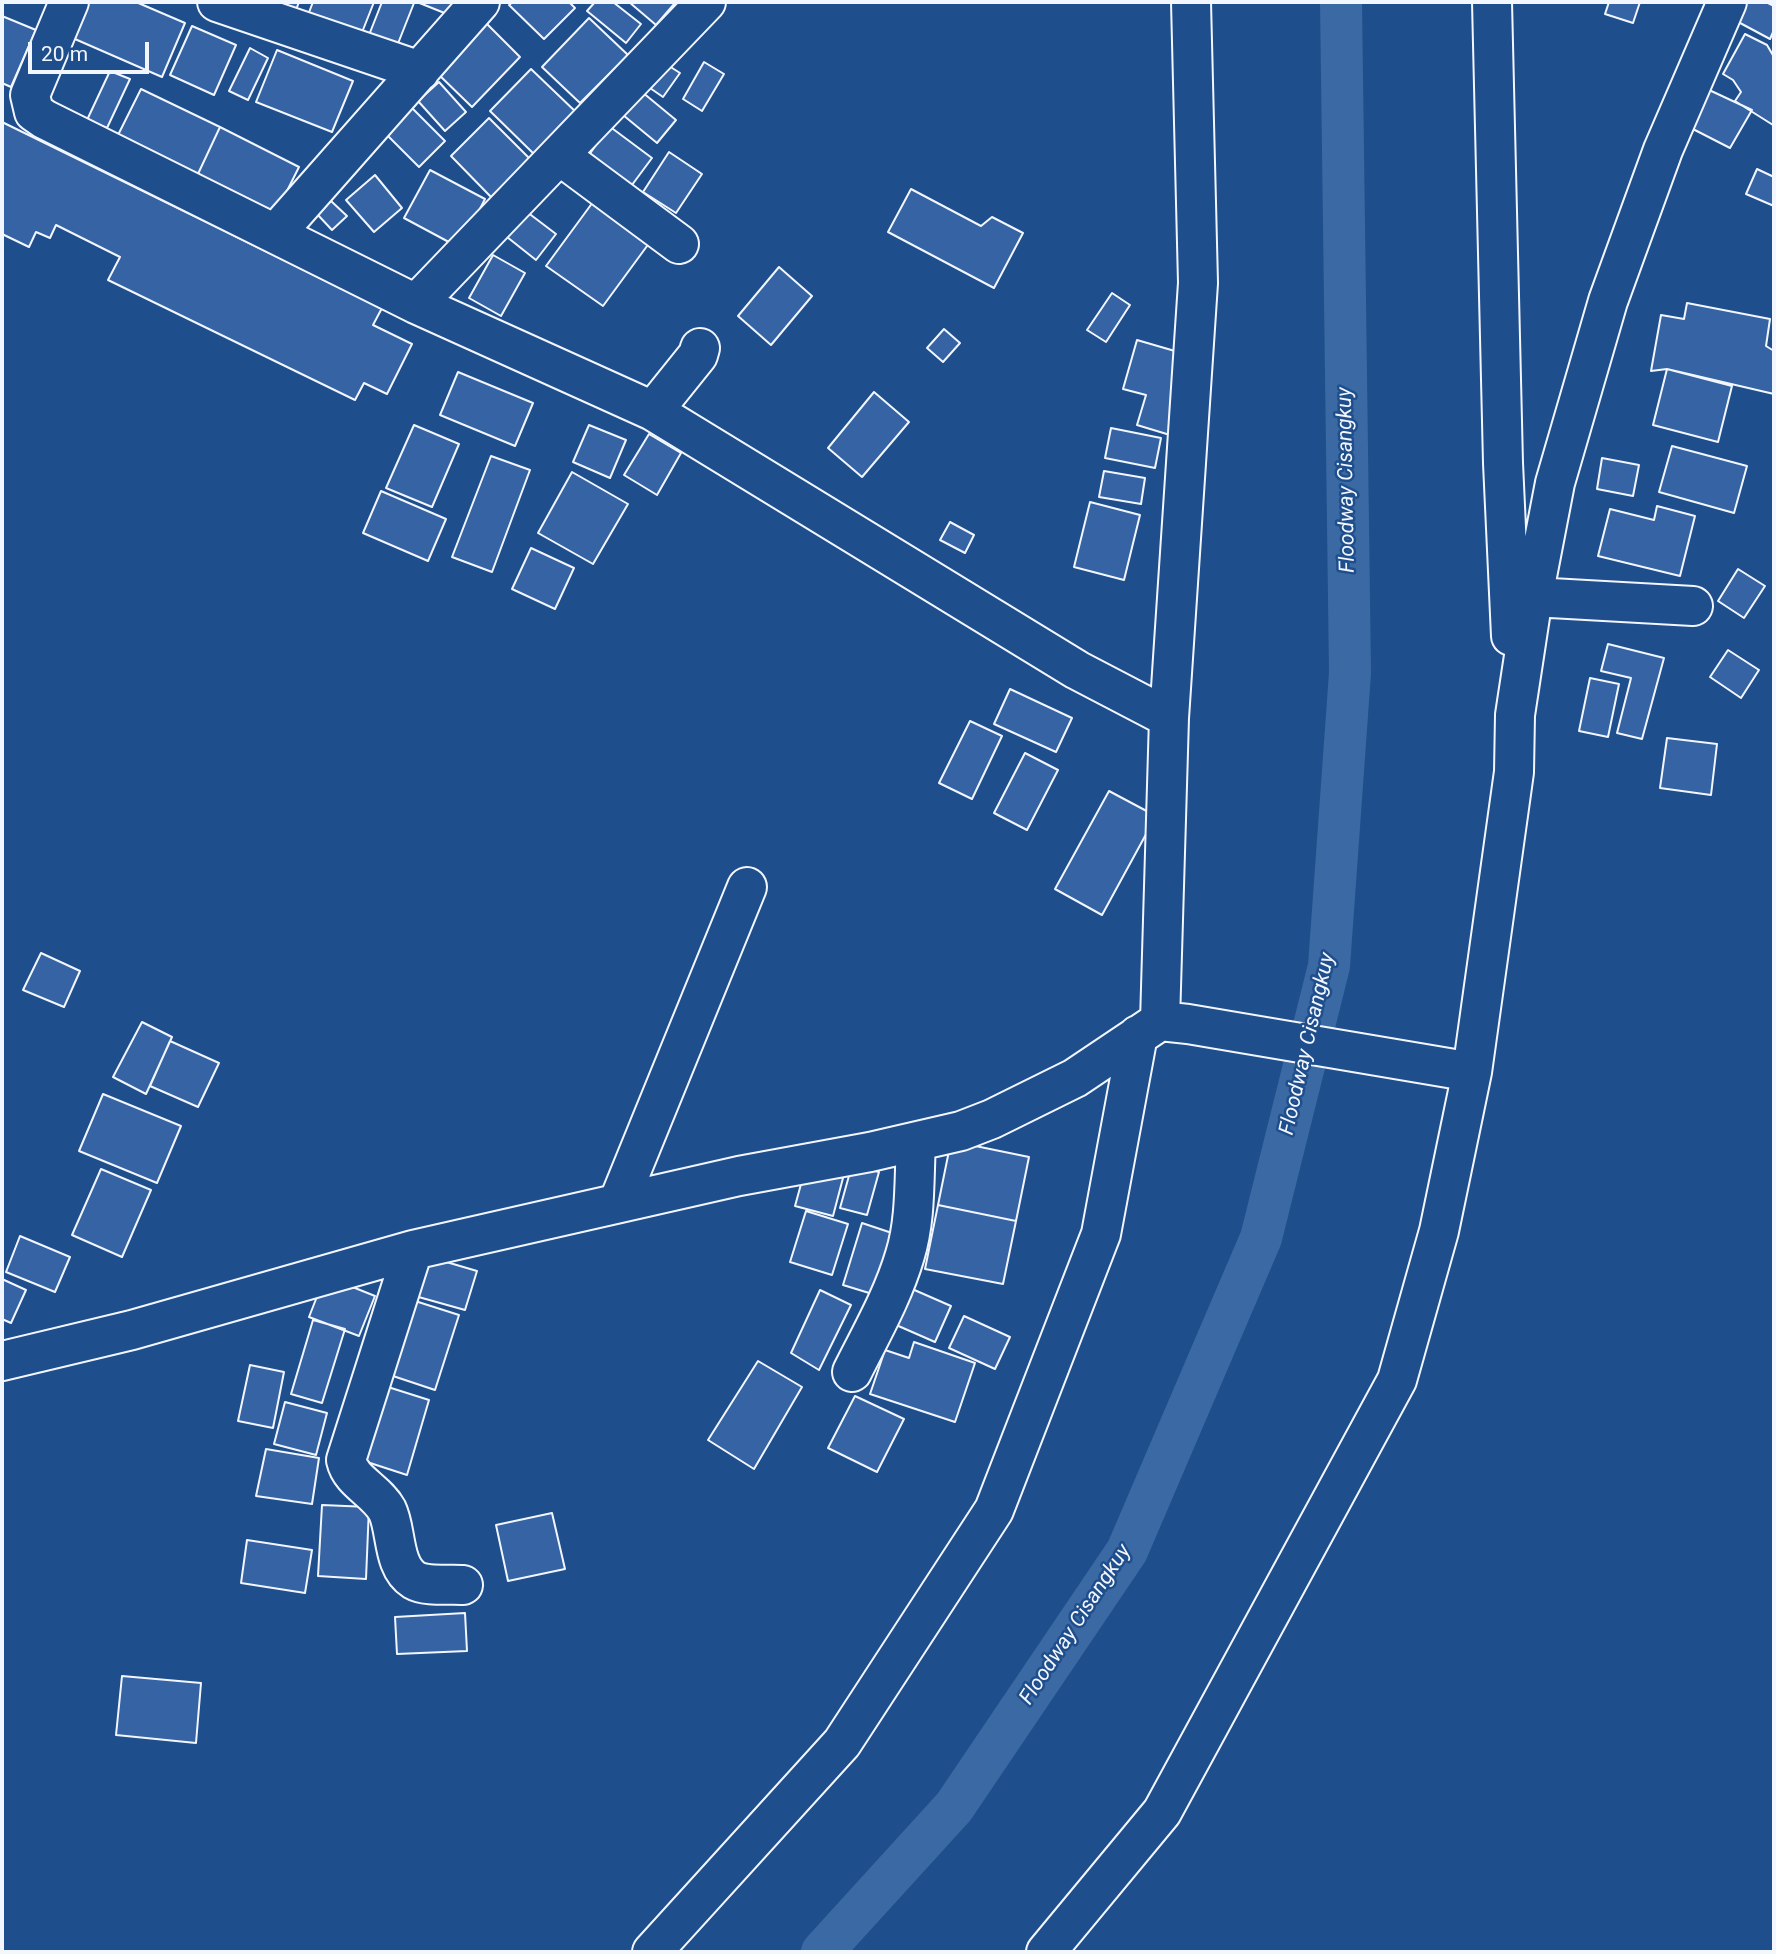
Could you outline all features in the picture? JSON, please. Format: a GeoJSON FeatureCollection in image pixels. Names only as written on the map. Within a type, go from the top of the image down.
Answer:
{"type":"FeatureCollection","features":[{"type":"Feature","properties":{"kind":"street"},"geometry":{"type":"LineString","coordinates":[[69,2],[33,85],[31,103],[34,112],[44,119],[416,304],[653,411],[1077,670],[1169,718]]}},
{"type":"Feature","properties":{"kind":"street"},"geometry":{"type":"LineString","coordinates":[[217,2],[420,71]]}},
{"type":"Feature","properties":{"kind":"street"},"geometry":{"type":"LineString","coordinates":[[276,233],[480,2]]}},
{"type":"Feature","properties":{"kind":"street"},"geometry":{"type":"LineString","coordinates":[[416,304],[706,2]]}},
{"type":"Feature","properties":{"kind":"street"},"geometry":{"type":"LineString","coordinates":[[652,1952],[842,1743],[994,1510],[1101,1234],[1162,1027],[1169,718],[1198,283],[1191,2]]}},
{"type":"Feature","properties":{"kind":"street"},"geometry":{"type":"LineString","coordinates":[[1046,1952],[1162,1812],[1397,1380],[1439,1231],[1514,772],[1515,715],[1503,463],[1492,2]]}},
{"type":"Feature","properties":{"kind":"street"},"geometry":{"type":"LineString","coordinates":[[1515,715],[1555,483],[1608,301],[1663,150],[1727,2]]}},
{"type":"Feature","properties":{"kind":"street"},"geometry":{"type":"LineString","coordinates":[[559,155],[679,244]]}},
{"type":"Feature","properties":{"kind":"street"},"geometry":{"type":"LineString","coordinates":[[653,411],[698,355],[700,348]]}},
{"type":"Feature","properties":{"kind":"street"},"geometry":{"type":"LineString","coordinates":[[1534,597],[1693,606]]}},
{"type":"Feature","properties":{"kind":"street"},"geometry":{"type":"LineString","coordinates":[[618,1203],[747,887]]}},
{"type":"Feature","properties":{"kind":"street"},"geometry":{"type":"LineString","coordinates":[[2,1361],[132,1330],[413,1250],[618,1203],[961,1131],[992,1119],[1075,1078],[1162,1027],[1464,1070]]}},
{"type":"Feature","properties":{"kind":"street"},"geometry":{"type":"LineString","coordinates":[[852,1372],[884,1309],[906,1253],[916,1142]]}},
{"type":"Feature","properties":{"kind":"street"},"geometry":{"type":"LineString","coordinates":[[413,1250],[346,1460],[348,1468],[376,1495],[388,1512],[397,1548],[410,1576],[421,1582],[463,1584]]}},
{"type":"Feature","properties":{"kind":"building"},"geometry":{"type":"Polygon","coordinates":[[[83,2],[136,2],[185,23],[162,77],[68,36],[83,2]]]}},
{"type":"Feature","properties":{"kind":"building"},"geometry":{"type":"Polygon","coordinates":[[[256,2],[299,2],[294,15],[256,2]]]}},
{"type":"Feature","properties":{"kind":"building"},"geometry":{"type":"Polygon","coordinates":[[[313,2],[374,2],[359,40],[306,20],[313,2]]]}},
{"type":"Feature","properties":{"kind":"building"},"geometry":{"type":"Polygon","coordinates":[[[382,2],[414,3],[397,46],[369,35],[382,2]]]}},
{"type":"Feature","properties":{"kind":"building"},"geometry":{"type":"Polygon","coordinates":[[[417,2],[457,2],[452,16],[417,2]]]}},
{"type":"Feature","properties":{"kind":"building"},"geometry":{"type":"Polygon","coordinates":[[[513,2],[569,2],[575,8],[544,39],[509,5],[513,2]]]}},
{"type":"Feature","properties":{"kind":"building"},"geometry":{"type":"Polygon","coordinates":[[[595,2],[613,2],[641,24],[626,43],[587,11],[595,2]]]}},
{"type":"Feature","properties":{"kind":"building"},"geometry":{"type":"Polygon","coordinates":[[[629,2],[673,2],[675,3],[656,25],[629,2]]]}},
{"type":"Feature","properties":{"kind":"building"},"geometry":{"type":"Polygon","coordinates":[[[1609,2],[1640,2],[1633,23],[1605,14],[1609,2]]]}},
{"type":"Feature","properties":{"kind":"building"},"geometry":{"type":"Polygon","coordinates":[[[1735,2],[1766,2],[1774,6],[1774,30],[1770,39],[1727,16],[1735,2]]]}},
{"type":"Feature","properties":{"kind":"building"},"geometry":{"type":"Polygon","coordinates":[[[2,16],[36,30],[11,87],[2,83],[2,16]]]}},
{"type":"Feature","properties":{"kind":"building"},"geometry":{"type":"Polygon","coordinates":[[[589,18],[628,55],[580,103],[542,67],[589,18]]]}},
{"type":"Feature","properties":{"kind":"building"},"geometry":{"type":"Polygon","coordinates":[[[486,23],[520,57],[472,107],[436,72],[486,23]]]}},
{"type":"Feature","properties":{"kind":"building"},"geometry":{"type":"Polygon","coordinates":[[[192,26],[236,45],[214,95],[170,75],[192,26]]]}},
{"type":"Feature","properties":{"kind":"building"},"geometry":{"type":"Polygon","coordinates":[[[1745,34],[1767,45],[1774,57],[1773,125],[1735,101],[1741,92],[1733,80],[1723,74],[1745,34]]]}},
{"type":"Feature","properties":{"kind":"building"},"geometry":{"type":"Polygon","coordinates":[[[250,48],[268,58],[248,100],[229,91],[250,48]]]}},
{"type":"Feature","properties":{"kind":"building"},"geometry":{"type":"Polygon","coordinates":[[[277,50],[353,81],[332,132],[256,102],[277,50]]]}},
{"type":"Feature","properties":{"kind":"building"},"geometry":{"type":"Polygon","coordinates":[[[704,62],[724,74],[702,111],[683,99],[704,62]]]}},
{"type":"Feature","properties":{"kind":"building"},"geometry":{"type":"Polygon","coordinates":[[[666,64],[680,73],[663,97],[650,88],[666,64]]]}},
{"type":"Feature","properties":{"kind":"building"},"geometry":{"type":"Polygon","coordinates":[[[531,69],[578,114],[537,157],[490,111],[531,69]]]}},
{"type":"Feature","properties":{"kind":"building"},"geometry":{"type":"Polygon","coordinates":[[[110,71],[130,79],[107,128],[87,120],[110,71]]]}},
{"type":"Feature","properties":{"kind":"building"},"geometry":{"type":"Polygon","coordinates":[[[439,82],[466,112],[445,131],[418,101],[439,82]]]}},
{"type":"Feature","properties":{"kind":"building"},"geometry":{"type":"Polygon","coordinates":[[[141,89],[220,127],[197,176],[117,137],[141,89]]]}},
{"type":"Feature","properties":{"kind":"building"},"geometry":{"type":"Polygon","coordinates":[[[1707,89],[1752,110],[1730,148],[1687,126],[1707,89]]]}},
{"type":"Feature","properties":{"kind":"building"},"geometry":{"type":"Polygon","coordinates":[[[642,92],[676,120],[657,143],[623,115],[642,92]]]}},
{"type":"Feature","properties":{"kind":"building"},"geometry":{"type":"Polygon","coordinates":[[[408,104],[445,141],[419,167],[382,130],[408,104]]]}},
{"type":"Feature","properties":{"kind":"building"},"geometry":{"type":"Polygon","coordinates":[[[489,118],[530,159],[491,197],[451,156],[489,118]]]}},
{"type":"Feature","properties":{"kind":"building"},"geometry":{"type":"Polygon","coordinates":[[[2,122],[382,308],[373,325],[412,344],[387,394],[364,383],[355,400],[108,280],[120,257],[56,225],[50,238],[36,232],[29,247],[2,234],[2,122]]]}},
{"type":"Feature","properties":{"kind":"building"},"geometry":{"type":"Polygon","coordinates":[[[609,126],[652,158],[629,189],[587,158],[609,126]]]}},
{"type":"Feature","properties":{"kind":"building"},"geometry":{"type":"Polygon","coordinates":[[[220,127],[299,167],[273,219],[197,176],[220,127]]]}},
{"type":"Feature","properties":{"kind":"building"},"geometry":{"type":"Polygon","coordinates":[[[669,152],[702,174],[676,213],[643,192],[669,152]]]}},
{"type":"Feature","properties":{"kind":"building"},"geometry":{"type":"Polygon","coordinates":[[[1757,169],[1774,177],[1774,206],[1746,194],[1757,169]]]}},
{"type":"Feature","properties":{"kind":"building"},"geometry":{"type":"Polygon","coordinates":[[[430,170],[485,199],[460,248],[404,218],[430,170]]]}},
{"type":"Feature","properties":{"kind":"building"},"geometry":{"type":"Polygon","coordinates":[[[375,175],[402,208],[374,232],[346,200],[375,175]]]}},
{"type":"Feature","properties":{"kind":"building"},"geometry":{"type":"Polygon","coordinates":[[[911,189],[981,226],[992,217],[1023,233],[994,288],[888,232],[911,189]]]}},
{"type":"Feature","properties":{"kind":"building"},"geometry":{"type":"Polygon","coordinates":[[[331,201],[347,216],[332,230],[317,214],[331,201]]]}},
{"type":"Feature","properties":{"kind":"building"},"geometry":{"type":"Polygon","coordinates":[[[593,202],[650,242],[603,306],[546,266],[593,202]]]}},
{"type":"Feature","properties":{"kind":"building"},"geometry":{"type":"Polygon","coordinates":[[[527,212],[556,234],[536,260],[507,237],[527,212]]]}},
{"type":"Feature","properties":{"kind":"building"},"geometry":{"type":"Polygon","coordinates":[[[493,255],[525,273],[501,316],[469,298],[493,255]]]}},
{"type":"Feature","properties":{"kind":"building"},"geometry":{"type":"Polygon","coordinates":[[[779,267],[812,296],[771,345],[738,316],[779,267]]]}},
{"type":"Feature","properties":{"kind":"building"},"geometry":{"type":"Polygon","coordinates":[[[1112,293],[1130,305],[1106,342],[1087,330],[1112,293]]]}},
{"type":"Feature","properties":{"kind":"building"},"geometry":{"type":"Polygon","coordinates":[[[1687,303],[1770,319],[1766,346],[1774,351],[1774,394],[1667,369],[1651,371],[1661,315],[1684,319],[1687,303]]]}},
{"type":"Feature","properties":{"kind":"building"},"geometry":{"type":"Polygon","coordinates":[[[944,329],[960,343],[943,362],[927,348],[944,329]]]}},
{"type":"Feature","properties":{"kind":"building"},"geometry":{"type":"Polygon","coordinates":[[[1137,340],[1192,356],[1170,435],[1137,425],[1146,395],[1123,389],[1137,340]]]}},
{"type":"Feature","properties":{"kind":"building"},"geometry":{"type":"Polygon","coordinates":[[[1667,369],[1732,386],[1718,442],[1653,425],[1667,369]]]}},
{"type":"Feature","properties":{"kind":"building"},"geometry":{"type":"Polygon","coordinates":[[[458,372],[533,403],[515,446],[440,415],[458,372]]]}},
{"type":"Feature","properties":{"kind":"building"},"geometry":{"type":"Polygon","coordinates":[[[874,392],[909,422],[862,477],[828,448],[874,392]]]}},
{"type":"Feature","properties":{"kind":"building"},"geometry":{"type":"Polygon","coordinates":[[[414,425],[459,444],[432,507],[386,488],[414,425]]]}},
{"type":"Feature","properties":{"kind":"building"},"geometry":{"type":"Polygon","coordinates":[[[589,425],[626,440],[610,478],[573,462],[589,425]]]}},
{"type":"Feature","properties":{"kind":"building"},"geometry":{"type":"Polygon","coordinates":[[[1111,428],[1161,438],[1155,468],[1105,458],[1111,428]]]}},
{"type":"Feature","properties":{"kind":"building"},"geometry":{"type":"Polygon","coordinates":[[[649,434],[681,453],[657,495],[624,475],[649,434]]]}},
{"type":"Feature","properties":{"kind":"building"},"geometry":{"type":"Polygon","coordinates":[[[1672,446],[1747,466],[1734,513],[1659,492],[1672,446]]]}},
{"type":"Feature","properties":{"kind":"building"},"geometry":{"type":"Polygon","coordinates":[[[491,456],[530,470],[492,572],[452,557],[491,456]]]}},
{"type":"Feature","properties":{"kind":"building"},"geometry":{"type":"Polygon","coordinates":[[[1602,458],[1639,465],[1633,496],[1597,489],[1602,458]]]}},
{"type":"Feature","properties":{"kind":"building"},"geometry":{"type":"Polygon","coordinates":[[[1104,471],[1145,478],[1141,504],[1099,497],[1104,471]]]}},
{"type":"Feature","properties":{"kind":"building"},"geometry":{"type":"Polygon","coordinates":[[[572,472],[628,504],[593,564],[538,533],[572,472]]]}},
{"type":"Feature","properties":{"kind":"building"},"geometry":{"type":"Polygon","coordinates":[[[381,491],[446,519],[428,561],[363,533],[381,491]]]}},
{"type":"Feature","properties":{"kind":"building"},"geometry":{"type":"Polygon","coordinates":[[[1090,502],[1140,515],[1124,580],[1074,567],[1090,502]]]}},
{"type":"Feature","properties":{"kind":"building"},"geometry":{"type":"Polygon","coordinates":[[[1657,506],[1695,516],[1680,576],[1598,556],[1610,509],[1654,520],[1657,506]]]}},
{"type":"Feature","properties":{"kind":"building"},"geometry":{"type":"Polygon","coordinates":[[[950,522],[974,535],[965,553],[940,540],[950,522]]]}},
{"type":"Feature","properties":{"kind":"building"},"geometry":{"type":"Polygon","coordinates":[[[531,548],[574,568],[555,609],[512,589],[531,548]]]}},
{"type":"Feature","properties":{"kind":"building"},"geometry":{"type":"Polygon","coordinates":[[[1738,569],[1765,586],[1744,618],[1718,601],[1738,569]]]}},
{"type":"Feature","properties":{"kind":"building"},"geometry":{"type":"Polygon","coordinates":[[[1608,644],[1664,658],[1642,739],[1617,733],[1631,678],[1601,671],[1608,644]]]}},
{"type":"Feature","properties":{"kind":"building"},"geometry":{"type":"Polygon","coordinates":[[[1728,650],[1759,670],[1741,698],[1710,677],[1728,650]]]}},
{"type":"Feature","properties":{"kind":"building"},"geometry":{"type":"Polygon","coordinates":[[[1590,678],[1619,684],[1608,737],[1579,731],[1590,678]]]}},
{"type":"Feature","properties":{"kind":"building"},"geometry":{"type":"Polygon","coordinates":[[[1010,689],[1072,718],[1056,752],[994,724],[1010,689]]]}},
{"type":"Feature","properties":{"kind":"building"},"geometry":{"type":"Polygon","coordinates":[[[970,721],[1002,736],[972,799],[939,783],[970,721]]]}},
{"type":"Feature","properties":{"kind":"building"},"geometry":{"type":"Polygon","coordinates":[[[1667,738],[1717,744],[1711,795],[1660,788],[1667,738]]]}},
{"type":"Feature","properties":{"kind":"building"},"geometry":{"type":"Polygon","coordinates":[[[1025,753],[1058,770],[1027,830],[994,813],[1025,753]]]}},
{"type":"Feature","properties":{"kind":"building"},"geometry":{"type":"Polygon","coordinates":[[[1109,791],[1156,816],[1102,915],[1055,889],[1109,791]]]}},
{"type":"Feature","properties":{"kind":"building"},"geometry":{"type":"Polygon","coordinates":[[[41,953],[80,971],[64,1007],[23,990],[41,953]]]}},
{"type":"Feature","properties":{"kind":"building"},"geometry":{"type":"Polygon","coordinates":[[[142,1022],[172,1037],[146,1094],[113,1077],[142,1022]]]}},
{"type":"Feature","properties":{"kind":"building"},"geometry":{"type":"Polygon","coordinates":[[[170,1041],[219,1063],[198,1107],[150,1086],[170,1041]]]}},
{"type":"Feature","properties":{"kind":"building"},"geometry":{"type":"Polygon","coordinates":[[[103,1094],[181,1126],[157,1183],[79,1151],[103,1094]]]}},
{"type":"Feature","properties":{"kind":"building"},"geometry":{"type":"Polygon","coordinates":[[[951,1141],[1029,1157],[1016,1221],[938,1205],[951,1141]]]}},
{"type":"Feature","properties":{"kind":"building"},"geometry":{"type":"Polygon","coordinates":[[[852,1165],[879,1172],[867,1215],[840,1208],[852,1165]]]}},
{"type":"Feature","properties":{"kind":"building"},"geometry":{"type":"Polygon","coordinates":[[[806,1166],[843,1178],[833,1216],[795,1206],[806,1166]]]}},
{"type":"Feature","properties":{"kind":"building"},"geometry":{"type":"Polygon","coordinates":[[[101,1169],[151,1190],[122,1257],[72,1235],[101,1169]]]}},
{"type":"Feature","properties":{"kind":"building"},"geometry":{"type":"Polygon","coordinates":[[[938,1205],[1016,1221],[1003,1284],[925,1269],[938,1205]]]}},
{"type":"Feature","properties":{"kind":"building"},"geometry":{"type":"Polygon","coordinates":[[[806,1211],[848,1224],[832,1275],[790,1262],[806,1211]]]}},
{"type":"Feature","properties":{"kind":"building"},"geometry":{"type":"Polygon","coordinates":[[[862,1223],[898,1235],[879,1296],[843,1285],[862,1223]]]}},
{"type":"Feature","properties":{"kind":"building"},"geometry":{"type":"Polygon","coordinates":[[[20,1236],[70,1257],[55,1292],[6,1272],[20,1236]]]}},
{"type":"Feature","properties":{"kind":"building"},"geometry":{"type":"Polygon","coordinates":[[[426,1256],[477,1271],[465,1310],[415,1296],[426,1256]]]}},
{"type":"Feature","properties":{"kind":"building"},"geometry":{"type":"Polygon","coordinates":[[[325,1276],[375,1296],[359,1336],[309,1317],[325,1276]]]}},
{"type":"Feature","properties":{"kind":"building"},"geometry":{"type":"Polygon","coordinates":[[[2,1279],[26,1290],[11,1323],[2,1319],[2,1279]]]}},
{"type":"Feature","properties":{"kind":"building"},"geometry":{"type":"Polygon","coordinates":[[[903,1285],[951,1306],[935,1342],[887,1321],[903,1285]]]}},
{"type":"Feature","properties":{"kind":"building"},"geometry":{"type":"Polygon","coordinates":[[[820,1290],[851,1305],[819,1370],[791,1353],[820,1290]]]}},
{"type":"Feature","properties":{"kind":"building"},"geometry":{"type":"Polygon","coordinates":[[[412,1300],[459,1315],[435,1390],[387,1374],[412,1300]]]}},
{"type":"Feature","properties":{"kind":"building"},"geometry":{"type":"Polygon","coordinates":[[[964,1316],[1010,1337],[995,1369],[949,1348],[964,1316]]]}},
{"type":"Feature","properties":{"kind":"building"},"geometry":{"type":"Polygon","coordinates":[[[313,1320],[345,1329],[322,1403],[291,1394],[313,1320]]]}},
{"type":"Feature","properties":{"kind":"building"},"geometry":{"type":"Polygon","coordinates":[[[914,1342],[975,1363],[955,1422],[870,1394],[885,1350],[909,1358],[914,1342]]]}},
{"type":"Feature","properties":{"kind":"building"},"geometry":{"type":"Polygon","coordinates":[[[758,1361],[802,1387],[754,1469],[708,1440],[758,1361]]]}},
{"type":"Feature","properties":{"kind":"building"},"geometry":{"type":"Polygon","coordinates":[[[250,1365],[284,1372],[273,1428],[238,1421],[250,1365]]]}},
{"type":"Feature","properties":{"kind":"building"},"geometry":{"type":"Polygon","coordinates":[[[388,1387],[429,1400],[407,1475],[364,1461],[388,1387]]]}},
{"type":"Feature","properties":{"kind":"building"},"geometry":{"type":"Polygon","coordinates":[[[855,1396],[904,1419],[877,1472],[828,1448],[855,1396]]]}},
{"type":"Feature","properties":{"kind":"building"},"geometry":{"type":"Polygon","coordinates":[[[285,1402],[327,1413],[316,1455],[274,1444],[285,1402]]]}},
{"type":"Feature","properties":{"kind":"building"},"geometry":{"type":"Polygon","coordinates":[[[266,1449],[319,1458],[312,1504],[256,1496],[266,1449]]]}},
{"type":"Feature","properties":{"kind":"building"},"geometry":{"type":"Polygon","coordinates":[[[322,1505],[369,1507],[366,1579],[318,1576],[322,1505]]]}},
{"type":"Feature","properties":{"kind":"building"},"geometry":{"type":"Polygon","coordinates":[[[552,1513],[565,1569],[508,1581],[496,1525],[552,1513]]]}},
{"type":"Feature","properties":{"kind":"building"},"geometry":{"type":"Polygon","coordinates":[[[247,1540],[312,1550],[305,1593],[241,1583],[247,1540]]]}},
{"type":"Feature","properties":{"kind":"building"},"geometry":{"type":"Polygon","coordinates":[[[465,1613],[467,1651],[397,1654],[395,1617],[465,1613]]]}},
{"type":"Feature","properties":{"kind":"building"},"geometry":{"type":"Polygon","coordinates":[[[122,1676],[201,1683],[196,1743],[116,1735],[122,1676]]]}},
{"type":"Feature","properties":{"kind":"waterway","name":"Floodway Cisangkuy"},"geometry":{"type":"LineString","coordinates":[[822,1952],[954,1807],[1127,1551],[1261,1238],[1329,966],[1350,673],[1341,2]]}}]}
